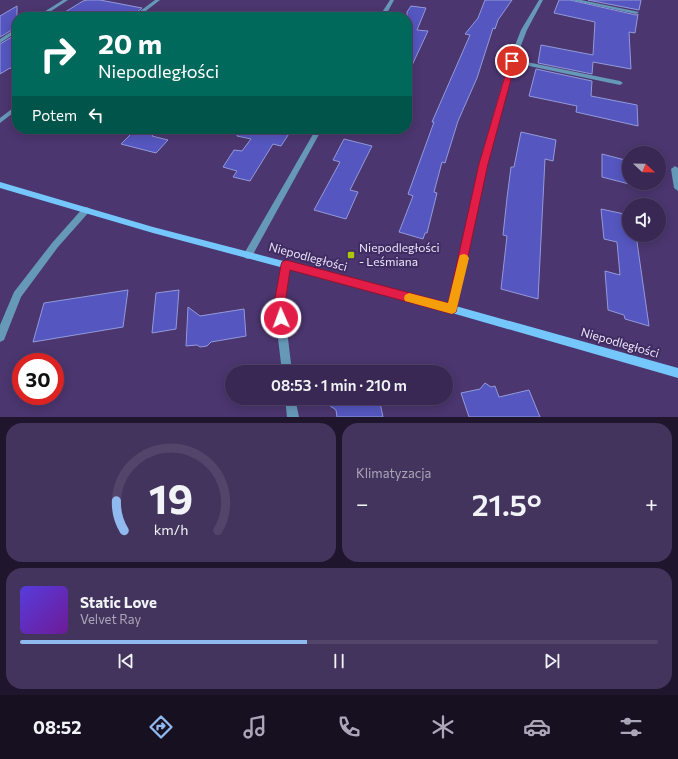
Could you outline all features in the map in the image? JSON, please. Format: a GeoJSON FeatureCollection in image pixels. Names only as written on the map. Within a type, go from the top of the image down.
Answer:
{"type":"FeatureCollection","features":[{"type":"Feature","properties":{"kind":"street"},"geometry":{"type":"LineString","coordinates":[[47,12],[66,0]]}},
{"type":"Feature","properties":{"kind":"street"},"geometry":{"type":"LineString","coordinates":[[142,12],[158,0]]}},
{"type":"Feature","properties":{"kind":"street"},"geometry":{"type":"LineString","coordinates":[[385,12],[392,0]]}},
{"type":"Feature","properties":{"kind":"street"},"geometry":{"type":"LineString","coordinates":[[452,309],[484,164],[512,61],[524,30],[541,0]]}},
{"type":"Feature","properties":{"kind":"street"},"geometry":{"type":"LineString","coordinates":[[573,0],[636,12]]}},
{"type":"Feature","properties":{"kind":"street"},"geometry":{"type":"LineString","coordinates":[[0,41],[12,33]]}},
{"type":"Feature","properties":{"kind":"street"},"geometry":{"type":"LineString","coordinates":[[512,61],[620,83]]}},
{"type":"Feature","properties":{"kind":"street"},"geometry":{"type":"LineString","coordinates":[[0,121],[12,111]]}},
{"type":"Feature","properties":{"kind":"street"},"geometry":{"type":"LineString","coordinates":[[248,255],[316,134]]}},
{"type":"Feature","properties":{"kind":"street"},"geometry":{"type":"LineString","coordinates":[[676,169],[678,188]]}},
{"type":"Feature","properties":{"kind":"street","name":"Niepodległości"},"geometry":{"type":"LineString","coordinates":[[0,185],[153,230],[452,309],[678,373]]}},
{"type":"Feature","properties":{"kind":"street"},"geometry":{"type":"LineString","coordinates":[[0,337],[18,295],[56,245],[86,210]]}},
{"type":"Feature","properties":{"kind":"street"},"geometry":{"type":"LineString","coordinates":[[286,265],[279,304],[286,365]]}},
{"type":"Feature","properties":{"kind":"street"},"geometry":{"type":"LineString","coordinates":[[291,405],[293,417]]}},
{"type":"Feature","properties":{"kind":"building"},"geometry":{"type":"Polygon","coordinates":[[[100,0],[142,8],[137,12],[65,12],[83,1],[100,0]]]}},
{"type":"Feature","properties":{"kind":"building"},"geometry":{"type":"Polygon","coordinates":[[[485,0],[512,0],[498,20],[495,29],[493,28],[477,78],[458,121],[445,163],[442,162],[434,192],[437,193],[427,233],[425,233],[423,239],[399,232],[413,196],[408,194],[434,122],[432,122],[470,35],[465,34],[478,18],[485,0]]]}},
{"type":"Feature","properties":{"kind":"building"},"geometry":{"type":"Polygon","coordinates":[[[559,0],[570,0],[636,15],[638,14],[635,33],[629,32],[631,69],[593,62],[592,74],[538,63],[541,45],[593,55],[595,22],[554,13],[559,0]]]}},
{"type":"Feature","properties":{"kind":"building"},"geometry":{"type":"Polygon","coordinates":[[[588,0],[641,0],[639,10],[588,0]]]}},
{"type":"Feature","properties":{"kind":"building"},"geometry":{"type":"Polygon","coordinates":[[[17,6],[17,12],[12,12],[12,30],[0,37],[0,16],[17,6]]]}},
{"type":"Feature","properties":{"kind":"building"},"geometry":{"type":"Polygon","coordinates":[[[411,6],[426,8],[417,30],[428,31],[412,65],[412,12],[407,12],[411,6]]]}},
{"type":"Feature","properties":{"kind":"building"},"geometry":{"type":"Polygon","coordinates":[[[12,37],[12,69],[10,68],[0,74],[0,44],[12,37]]]}},
{"type":"Feature","properties":{"kind":"building"},"geometry":{"type":"Polygon","coordinates":[[[536,69],[592,81],[591,96],[637,105],[638,126],[576,112],[577,106],[529,96],[536,69]]]}},
{"type":"Feature","properties":{"kind":"building"},"geometry":{"type":"Polygon","coordinates":[[[521,132],[556,140],[553,161],[545,159],[538,299],[501,289],[507,236],[503,235],[507,198],[511,167],[514,167],[521,132]]]}},
{"type":"Feature","properties":{"kind":"building"},"geometry":{"type":"Polygon","coordinates":[[[131,134],[154,134],[152,136],[168,140],[156,153],[121,144],[131,134]]]}},
{"type":"Feature","properties":{"kind":"building"},"geometry":{"type":"Polygon","coordinates":[[[237,134],[289,134],[281,146],[273,144],[250,181],[233,177],[237,171],[223,167],[234,150],[242,151],[251,139],[237,136],[237,134]]]}},
{"type":"Feature","properties":{"kind":"building"},"geometry":{"type":"Polygon","coordinates":[[[344,139],[372,146],[350,190],[358,192],[346,219],[314,210],[340,162],[333,160],[344,139]]]}},
{"type":"Feature","properties":{"kind":"building"},"geometry":{"type":"Polygon","coordinates":[[[602,154],[622,159],[622,182],[602,177],[602,154]]]}},
{"type":"Feature","properties":{"kind":"building"},"geometry":{"type":"Polygon","coordinates":[[[601,209],[622,214],[622,242],[637,242],[649,326],[625,319],[624,315],[608,310],[605,271],[620,275],[617,242],[604,239],[601,209]]]}},
{"type":"Feature","properties":{"kind":"building"},"geometry":{"type":"Polygon","coordinates":[[[128,290],[123,327],[33,342],[44,303],[128,290]]]}},
{"type":"Feature","properties":{"kind":"building"},"geometry":{"type":"Polygon","coordinates":[[[179,290],[176,329],[152,333],[156,293],[179,290]]]}},
{"type":"Feature","properties":{"kind":"building"},"geometry":{"type":"Polygon","coordinates":[[[188,307],[200,316],[244,309],[246,336],[211,342],[207,346],[186,346],[188,307]]]}},
{"type":"Feature","properties":{"kind":"building"},"geometry":{"type":"Polygon","coordinates":[[[485,383],[491,387],[495,386],[499,397],[529,390],[540,417],[469,417],[461,393],[480,389],[485,383]]]}},
{"type":"Feature","properties":{"kind":"building"},"geometry":{"type":"Polygon","coordinates":[[[329,405],[380,405],[383,417],[337,417],[336,410],[329,405]]]}},
{"type":"Feature","properties":{"kind":"slow traffic"},"geometry":{"type":"LineString","coordinates":[[409,298],[452,309],[464,258]]}},
{"type":"Feature","properties":{"kind":"place","name":"Niepodległości - Leśmiana"},"geometry":{"type":"Point","coordinates":[351,255]}},
{"type":"Feature","properties":{"kind":"route"},"geometry":{"type":"LineString","coordinates":[[281,318],[279,304],[286,265],[452,309],[484,164],[512,61]]}}]}
